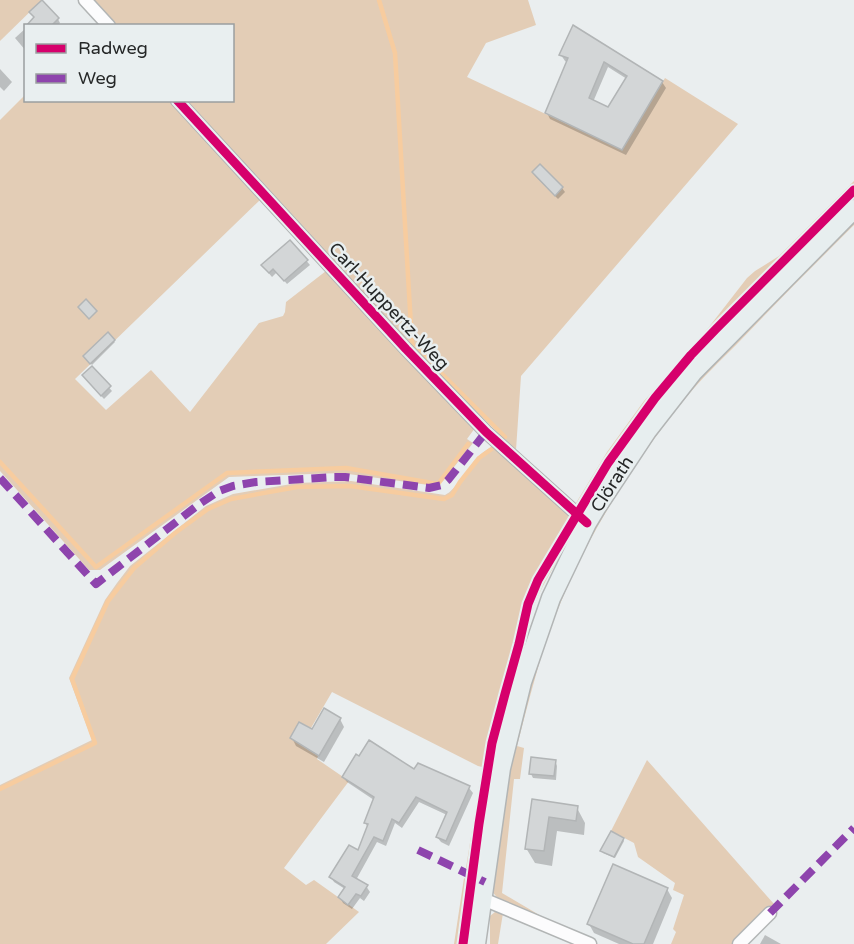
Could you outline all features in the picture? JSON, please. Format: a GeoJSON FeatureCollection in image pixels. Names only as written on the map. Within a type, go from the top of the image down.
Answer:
{"type":"FeatureCollection","features":[{"type":"Feature","properties":{"kind":"main road","name":"Clörath"},"geometry":{"type":"LineString","coordinates":[[476,944],[501,768],[522,682],[551,598],[587,523],[647,431],[693,372],[854,209]]}},
{"type":"Feature","properties":{"kind":"street"},"geometry":{"type":"LineString","coordinates":[[85,0],[107,24]]}},
{"type":"Feature","properties":{"kind":"street","name":"Carl-Huppertz-Weg"},"geometry":{"type":"LineString","coordinates":[[179,102],[486,432],[587,523]]}},
{"type":"Feature","properties":{"kind":"street"},"geometry":{"type":"LineString","coordinates":[[483,899],[590,944]]}},
{"type":"Feature","properties":{"kind":"street"},"geometry":{"type":"LineString","coordinates":[[739,944],[770,913]]}},
{"type":"Feature","properties":{"kind":"shaded area"},"geometry":{"type":"Polygon","coordinates":[[[0,0],[42,0],[0,41],[0,0]]]}},
{"type":"Feature","properties":{"kind":"shaded area"},"geometry":{"type":"Polygon","coordinates":[[[93,0],[528,0],[536,25],[486,43],[467,77],[622,150],[665,78],[738,124],[521,376],[516,450],[410,345],[186,102],[234,102],[234,24],[116,24],[93,0]]]}},
{"type":"Feature","properties":{"kind":"shaded area"},"geometry":{"type":"Polygon","coordinates":[[[24,96],[24,102],[170,102],[260,200],[75,379],[106,410],[151,370],[190,412],[259,323],[283,316],[286,302],[326,271],[401,353],[475,428],[467,439],[473,443],[443,481],[436,486],[341,473],[229,477],[100,570],[89,570],[0,471],[0,120],[24,96]]]}},
{"type":"Feature","properties":{"kind":"shaded area"},"geometry":{"type":"Polygon","coordinates":[[[854,181],[854,200],[773,281],[588,505],[576,503],[607,452],[644,401],[709,327],[747,278],[779,256],[854,181]]]}},
{"type":"Feature","properties":{"kind":"shaded area"},"geometry":{"type":"Polygon","coordinates":[[[854,219],[854,225],[689,394],[625,481],[573,575],[546,641],[517,746],[524,748],[520,779],[514,779],[502,893],[541,916],[539,918],[513,908],[501,901],[492,891],[504,796],[529,686],[565,584],[596,522],[621,480],[694,383],[854,219]]]}},
{"type":"Feature","properties":{"kind":"shaded area"},"geometry":{"type":"Polygon","coordinates":[[[493,446],[570,514],[577,525],[538,595],[532,611],[479,869],[466,868],[482,767],[332,692],[311,728],[299,722],[290,738],[318,756],[317,759],[349,781],[284,868],[306,885],[314,880],[359,912],[326,944],[0,944],[0,785],[92,740],[69,678],[105,600],[130,566],[206,506],[233,494],[297,483],[351,481],[445,495],[453,489],[473,462],[493,446]]]}},
{"type":"Feature","properties":{"kind":"shaded area"},"geometry":{"type":"Polygon","coordinates":[[[647,760],[774,904],[735,944],[671,944],[676,932],[673,929],[684,895],[673,890],[675,883],[638,857],[634,843],[611,831],[647,760]]]}},
{"type":"Feature","properties":{"kind":"shaded area"},"geometry":{"type":"Polygon","coordinates":[[[464,878],[477,887],[469,944],[454,944],[464,878]]]}},
{"type":"Feature","properties":{"kind":"shaded area"},"geometry":{"type":"Polygon","coordinates":[[[495,912],[503,913],[498,944],[490,944],[490,916],[495,912]]]}},
{"type":"Feature","properties":{"kind":"building"},"geometry":{"type":"Polygon","coordinates":[[[42,0],[59,18],[53,24],[28,24],[34,17],[29,12],[42,0]]]}},
{"type":"Feature","properties":{"kind":"building"},"geometry":{"type":"Polygon","coordinates":[[[573,25],[663,81],[622,150],[545,113],[568,58],[559,55],[573,25]],[[604,62],[589,98],[608,107],[627,76],[604,62]]]}},
{"type":"Feature","properties":{"kind":"building"},"geometry":{"type":"Polygon","coordinates":[[[540,164],[563,187],[555,196],[532,172],[540,164]]]}},
{"type":"Feature","properties":{"kind":"building"},"geometry":{"type":"Polygon","coordinates":[[[290,240],[308,260],[284,281],[273,269],[269,273],[261,265],[290,240]]]}},
{"type":"Feature","properties":{"kind":"building"},"geometry":{"type":"Polygon","coordinates":[[[86,299],[97,311],[89,319],[78,307],[86,299]]]}},
{"type":"Feature","properties":{"kind":"building"},"geometry":{"type":"Polygon","coordinates":[[[108,332],[115,340],[90,364],[83,356],[108,332]]]}},
{"type":"Feature","properties":{"kind":"building"},"geometry":{"type":"Polygon","coordinates":[[[92,366],[111,386],[101,396],[82,375],[92,366]]]}},
{"type":"Feature","properties":{"kind":"building"},"geometry":{"type":"Polygon","coordinates":[[[324,708],[341,718],[319,756],[290,738],[299,722],[312,729],[324,708]]]}},
{"type":"Feature","properties":{"kind":"building"},"geometry":{"type":"Polygon","coordinates":[[[369,740],[414,769],[418,763],[470,786],[446,841],[436,837],[447,812],[416,797],[399,823],[392,819],[383,841],[374,837],[352,876],[368,885],[361,896],[356,894],[348,905],[338,897],[345,887],[329,877],[349,845],[358,850],[368,824],[364,823],[374,797],[342,777],[356,754],[359,756],[369,740]]]}},
{"type":"Feature","properties":{"kind":"building"},"geometry":{"type":"Polygon","coordinates":[[[531,757],[556,760],[554,776],[529,774],[531,757]]]}},
{"type":"Feature","properties":{"kind":"building"},"geometry":{"type":"Polygon","coordinates":[[[532,799],[578,806],[576,821],[549,817],[544,851],[525,849],[532,799]]]}},
{"type":"Feature","properties":{"kind":"building"},"geometry":{"type":"Polygon","coordinates":[[[611,831],[624,838],[614,857],[600,851],[611,831]]]}},
{"type":"Feature","properties":{"kind":"building"},"geometry":{"type":"Polygon","coordinates":[[[613,864],[668,888],[644,944],[633,944],[587,924],[613,864]]]}},
{"type":"Feature","properties":{"kind":"waterway"},"geometry":{"type":"LineString","coordinates":[[379,0],[395,53],[412,344],[505,437]]}},
{"type":"Feature","properties":{"kind":"waterway"},"geometry":{"type":"LineString","coordinates":[[0,462],[96,567],[227,473],[346,468],[438,484],[468,444]]}},
{"type":"Feature","properties":{"kind":"waterway"},"geometry":{"type":"LineString","coordinates":[[0,789],[95,743],[72,679],[108,601],[134,568],[175,533],[208,509],[231,499],[297,487],[350,486],[444,499],[452,495],[479,458],[493,448]]}},
{"type":"Feature","properties":{"kind":"marked path"},"geometry":{"type":"LineString","coordinates":[[0,478],[96,584],[219,491],[256,482],[333,477],[429,488],[442,485],[448,480],[486,432]]}},
{"type":"Feature","properties":{"kind":"marked path"},"geometry":{"type":"LineString","coordinates":[[770,913],[854,828]]}},
{"type":"Feature","properties":{"kind":"marked path"},"geometry":{"type":"LineString","coordinates":[[418,850],[485,882]]}},
{"type":"Feature","properties":{"kind":"cycle path"},"geometry":{"type":"LineString","coordinates":[[179,102],[406,349],[486,432],[587,523]]}},
{"type":"Feature","properties":{"kind":"cycle path"},"geometry":{"type":"LineString","coordinates":[[463,944],[492,743],[528,604],[538,580],[608,463],[655,398],[691,355],[854,190]]}}]}
